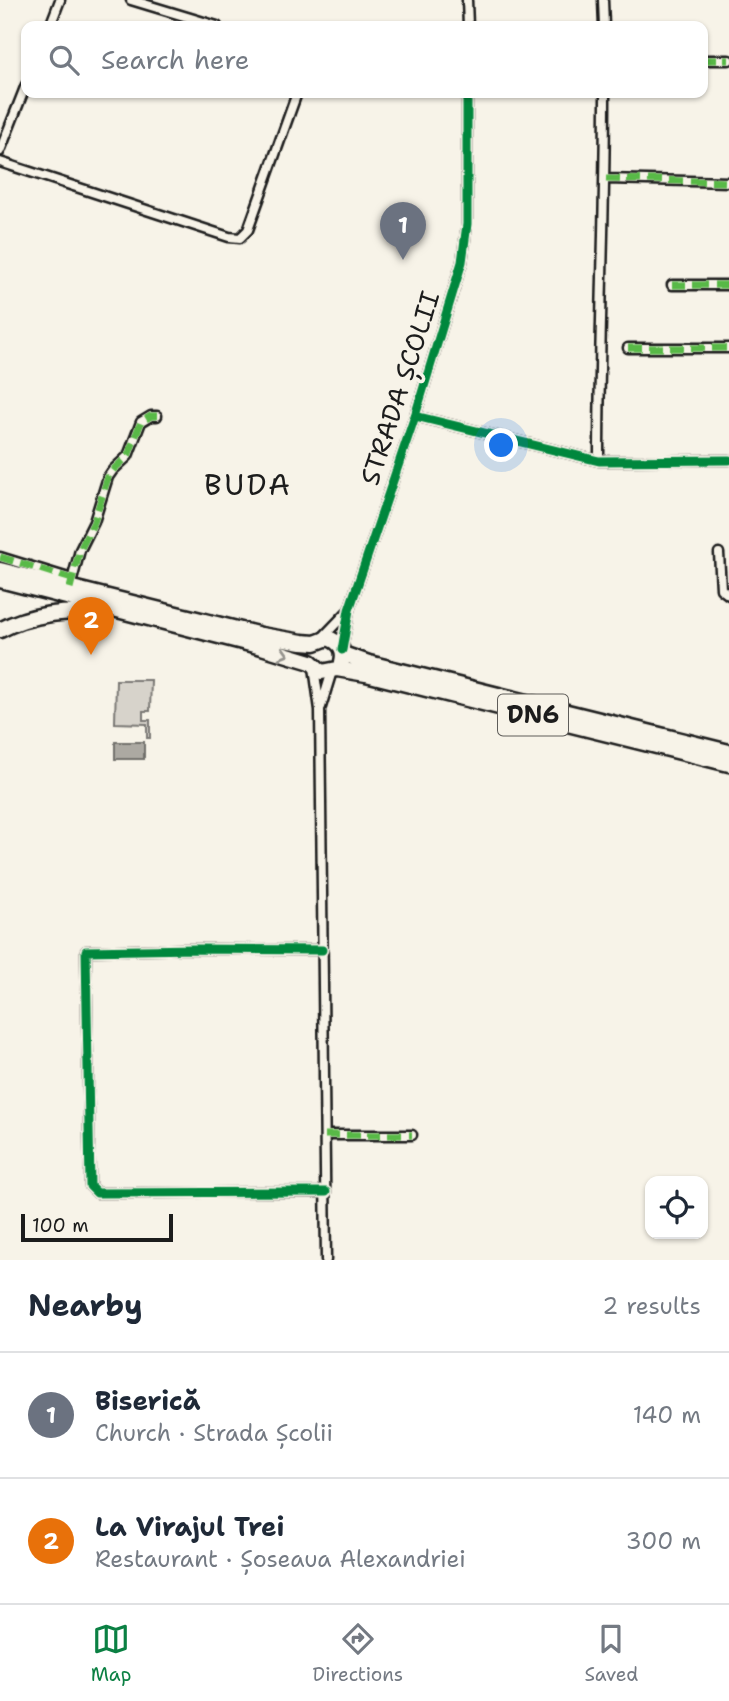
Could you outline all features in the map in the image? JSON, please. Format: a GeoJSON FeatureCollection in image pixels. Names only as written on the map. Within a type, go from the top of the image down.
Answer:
{"type":"FeatureCollection","features":[{"type":"Feature","properties":{"kind":"highway","name":"DN6"},"geometry":{"type":"LineString","coordinates":[[0,569],[71,583],[261,635],[334,640],[343,652],[369,663],[729,752]]}},
{"type":"Feature","properties":{"kind":"highway","name":"DN6"},"geometry":{"type":"LineString","coordinates":[[0,569],[114,610],[258,646],[312,665],[322,672],[335,670],[379,677],[729,764]]}},
{"type":"Feature","properties":{"kind":"highway"},"geometry":{"type":"LineString","coordinates":[[0,630],[32,616],[48,613],[114,610]]}},
{"type":"Feature","properties":{"kind":"highway"},"geometry":{"type":"LineString","coordinates":[[312,665],[310,652],[318,641]]}},
{"type":"Feature","properties":{"kind":"highway"},"geometry":{"type":"LineString","coordinates":[[335,670],[342,662],[343,652]]}},
{"type":"Feature","properties":{"kind":"street"},"geometry":{"type":"LineString","coordinates":[[52,21],[60,0]]}},
{"type":"Feature","properties":{"kind":"street"},"geometry":{"type":"LineString","coordinates":[[131,0],[200,21]]}},
{"type":"Feature","properties":{"kind":"street"},"geometry":{"type":"LineString","coordinates":[[467,0],[468,21]]}},
{"type":"Feature","properties":{"kind":"street"},"geometry":{"type":"LineString","coordinates":[[603,0],[604,21]]}},
{"type":"Feature","properties":{"kind":"street"},"geometry":{"type":"LineString","coordinates":[[708,60],[729,60]]}},
{"type":"Feature","properties":{"kind":"street"},"geometry":{"type":"LineString","coordinates":[[0,151],[21,98]]}},
{"type":"Feature","properties":{"kind":"street"},"geometry":{"type":"LineString","coordinates":[[0,162],[229,237],[240,238],[248,230],[295,98]]}},
{"type":"Feature","properties":{"kind":"street","name":"STRADA ȘCOLII"},"geometry":{"type":"LineString","coordinates":[[343,652],[349,610],[415,416],[462,262],[467,224],[467,98]]}},
{"type":"Feature","properties":{"kind":"street"},"geometry":{"type":"LineString","coordinates":[[599,461],[599,338],[606,179],[605,98]]}},
{"type":"Feature","properties":{"kind":"street"},"geometry":{"type":"LineString","coordinates":[[606,179],[729,182]]}},
{"type":"Feature","properties":{"kind":"street"},"geometry":{"type":"LineString","coordinates":[[672,285],[729,285]]}},
{"type":"Feature","properties":{"kind":"street"},"geometry":{"type":"LineString","coordinates":[[628,348],[729,348]]}},
{"type":"Feature","properties":{"kind":"street"},"geometry":{"type":"LineString","coordinates":[[71,583],[80,550],[94,522],[108,477],[128,456],[141,422],[151,416],[158,416]]}},
{"type":"Feature","properties":{"kind":"street"},"geometry":{"type":"LineString","coordinates":[[415,416],[599,461],[729,460]]}},
{"type":"Feature","properties":{"kind":"street"},"geometry":{"type":"LineString","coordinates":[[719,553],[721,589],[729,595]]}},
{"type":"Feature","properties":{"kind":"street","name":"STRADA ȘCOLII"},"geometry":{"type":"LineString","coordinates":[[318,641],[349,610]]}},
{"type":"Feature","properties":{"kind":"street"},"geometry":{"type":"LineString","coordinates":[[312,665],[320,710],[326,1260]]}},
{"type":"Feature","properties":{"kind":"street"},"geometry":{"type":"LineString","coordinates":[[320,710],[335,670]]}},
{"type":"Feature","properties":{"kind":"street"},"geometry":{"type":"LineString","coordinates":[[321,950],[86,951],[90,1172],[92,1190],[97,1193],[326,1192]]}},
{"type":"Feature","properties":{"kind":"street"},"geometry":{"type":"LineString","coordinates":[[325,1135],[412,1135]]}},
{"type":"Feature","properties":{"kind":"shaded area"},"geometry":{"type":"Polygon","coordinates":[[[116,680],[151,680],[150,711],[143,711],[143,720],[150,720],[150,738],[147,738],[147,724],[115,723],[116,680]]]}},
{"type":"Feature","properties":{"kind":"shaded area"},"geometry":{"type":"Polygon","coordinates":[[[115,742],[144,742],[144,759],[115,759],[115,742]]]}},
{"type":"Feature","properties":{"kind":"marked path"},"geometry":{"type":"LineString","coordinates":[[708,60],[729,60]]}},
{"type":"Feature","properties":{"kind":"marked path"},"geometry":{"type":"LineString","coordinates":[[606,179],[729,182]]}},
{"type":"Feature","properties":{"kind":"marked path"},"geometry":{"type":"LineString","coordinates":[[672,285],[729,285]]}},
{"type":"Feature","properties":{"kind":"marked path"},"geometry":{"type":"LineString","coordinates":[[628,348],[729,348]]}},
{"type":"Feature","properties":{"kind":"marked path"},"geometry":{"type":"LineString","coordinates":[[70,588],[80,550],[94,522],[108,477],[128,456],[141,422],[151,416],[157,416]]}},
{"type":"Feature","properties":{"kind":"marked path"},"geometry":{"type":"LineString","coordinates":[[0,557],[72,579]]}},
{"type":"Feature","properties":{"kind":"marked path"},"geometry":{"type":"LineString","coordinates":[[325,1135],[412,1135]]}},
{"type":"Feature","properties":{"kind":"cycle path"},"geometry":{"type":"LineString","coordinates":[[342,650],[349,610],[415,416],[462,262],[467,224],[467,98]]}},
{"type":"Feature","properties":{"kind":"cycle path"},"geometry":{"type":"LineString","coordinates":[[415,416],[599,461],[729,460]]}},
{"type":"Feature","properties":{"kind":"cycle path"},"geometry":{"type":"LineString","coordinates":[[322,950],[86,951],[90,1186],[97,1193],[326,1192]]}},
{"type":"Feature","properties":{"kind":"place","name":"Biserică"},"geometry":{"type":"Point","coordinates":[403,260]}},
{"type":"Feature","properties":{"kind":"place","name":"La Virajul Trei"},"geometry":{"type":"Point","coordinates":[91,655]}},
{"type":"Feature","properties":{"kind":"district","name":"BUDA"},"geometry":{"type":"Point","coordinates":[248,485]}}]}
